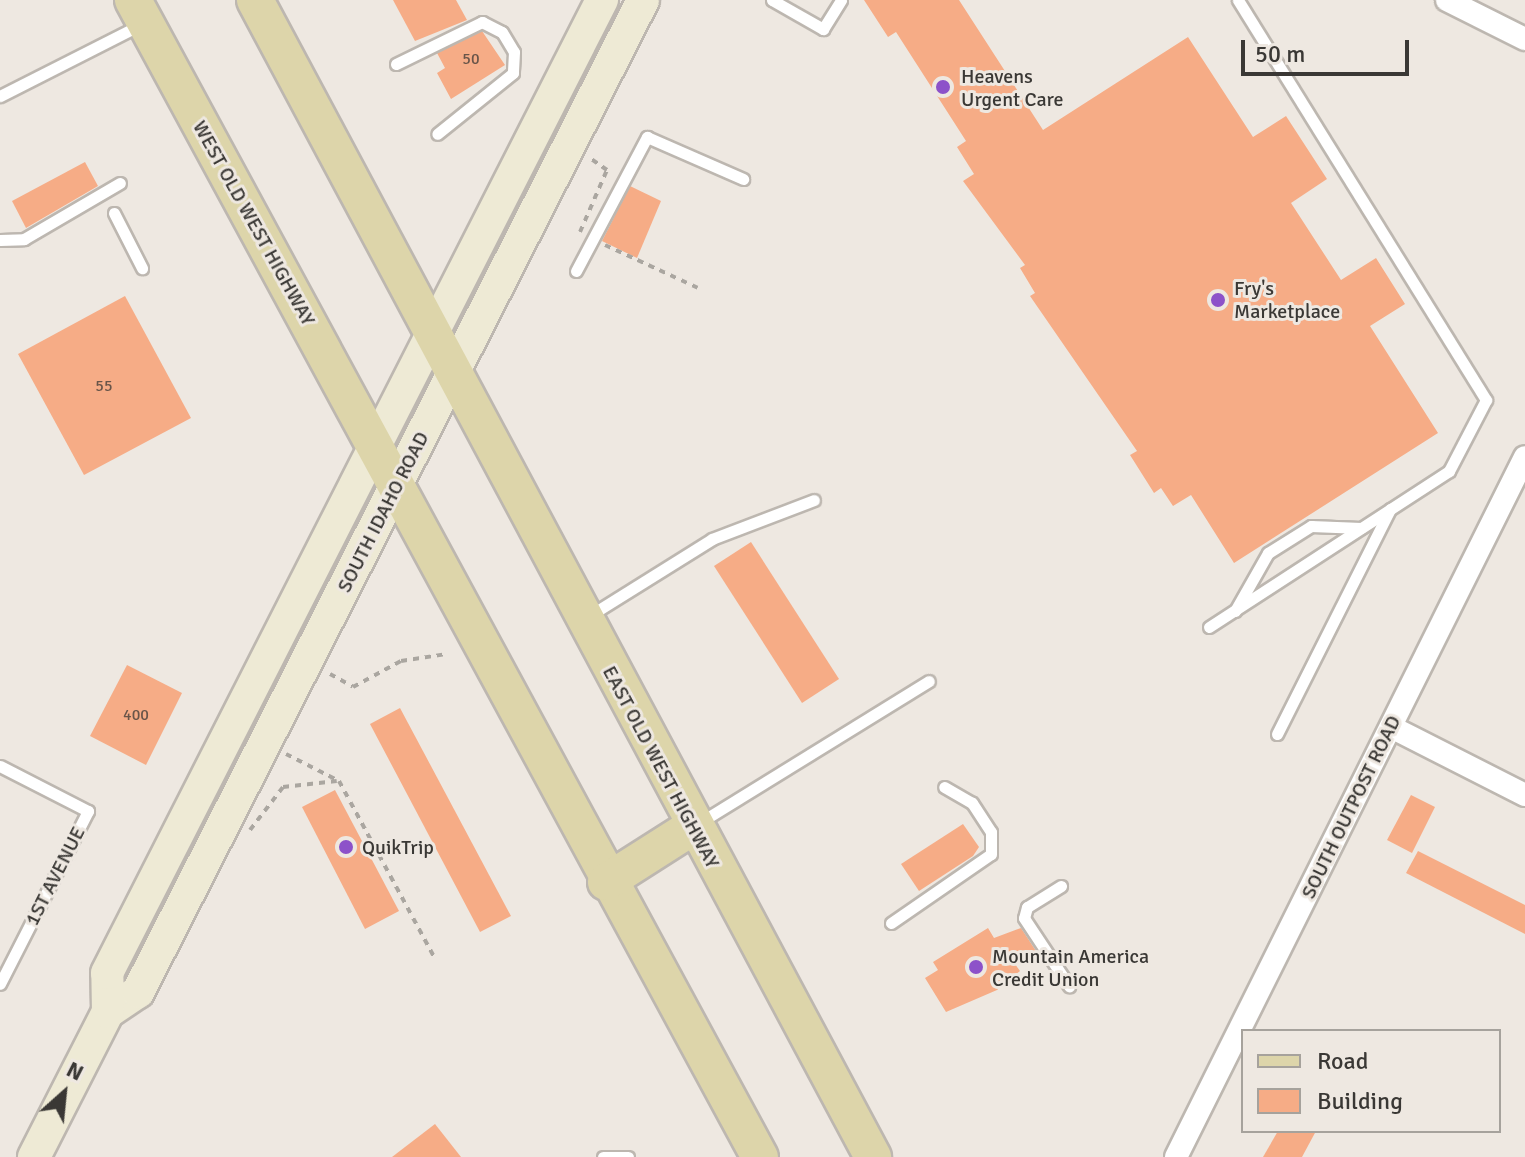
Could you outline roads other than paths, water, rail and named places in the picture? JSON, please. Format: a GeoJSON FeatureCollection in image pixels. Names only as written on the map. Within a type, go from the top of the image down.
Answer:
{"type":"FeatureCollection","features":[{"type":"Feature","properties":{"kind":"main road"},"geometry":{"type":"LineString","coordinates":[[255,0],[454,373]]}},
{"type":"Feature","properties":{"kind":"main road","name":"SOUTH IDAHO ROAD"},"geometry":{"type":"LineString","coordinates":[[34,1157],[108,1012],[107,973],[602,0]]}},
{"type":"Feature","properties":{"kind":"main road","name":"SOUTH IDAHO ROAD"},"geometry":{"type":"LineString","coordinates":[[108,1012],[138,992],[643,0]]}},
{"type":"Feature","properties":{"kind":"main road","name":"WEST OLD WEST HIGHWAY"},"geometry":{"type":"LineString","coordinates":[[139,11],[376,445]]}},
{"type":"Feature","properties":{"kind":"main road","name":"EAST OLD WEST HIGHWAY"},"geometry":{"type":"LineString","coordinates":[[454,373],[582,621],[873,1157]]}},
{"type":"Feature","properties":{"kind":"main road"},"geometry":{"type":"LineString","coordinates":[[376,445],[606,882],[760,1157]]}},
{"type":"Feature","properties":{"kind":"main road"},"geometry":{"type":"LineString","coordinates":[[606,882],[694,826]]}},
{"type":"Feature","properties":{"kind":"main road"},"geometry":{"type":"LineString","coordinates":[[717,1081],[782,1157]]}},
{"type":"Feature","properties":{"kind":"street"},"geometry":{"type":"LineString","coordinates":[[1447,0],[1525,39]]}},
{"type":"Feature","properties":{"kind":"street","name":"SOUTH OUTPOST ROAD"},"geometry":{"type":"LineString","coordinates":[[1176,1157],[1525,457]]}},
{"type":"Feature","properties":{"kind":"street"},"geometry":{"type":"LineString","coordinates":[[1391,727],[1525,795]]}},
{"type":"Feature","properties":{"kind":"lane"},"geometry":{"type":"LineString","coordinates":[[772,0],[823,29],[841,0]]}},
{"type":"Feature","properties":{"kind":"lane"},"geometry":{"type":"LineString","coordinates":[[1209,627],[1449,471],[1486,400],[1238,0]]}},
{"type":"Feature","properties":{"kind":"lane"},"geometry":{"type":"LineString","coordinates":[[0,96],[139,11]]}},
{"type":"Feature","properties":{"kind":"lane"},"geometry":{"type":"LineString","coordinates":[[396,64],[482,22],[502,32],[514,52],[513,73],[437,134]]}},
{"type":"Feature","properties":{"kind":"lane"},"geometry":{"type":"LineString","coordinates":[[576,271],[588,236],[647,137],[743,179]]}},
{"type":"Feature","properties":{"kind":"lane"},"geometry":{"type":"LineString","coordinates":[[0,240],[24,239],[120,183]]}},
{"type":"Feature","properties":{"kind":"lane"},"geometry":{"type":"LineString","coordinates":[[114,213],[142,268]]}},
{"type":"Feature","properties":{"kind":"lane"},"geometry":{"type":"LineString","coordinates":[[582,621],[712,539],[814,500]]}},
{"type":"Feature","properties":{"kind":"lane"},"geometry":{"type":"LineString","coordinates":[[1277,734],[1391,509]]}},
{"type":"Feature","properties":{"kind":"lane"},"geometry":{"type":"LineString","coordinates":[[1234,611],[1268,553],[1311,526],[1361,528]]}},
{"type":"Feature","properties":{"kind":"lane"},"geometry":{"type":"LineString","coordinates":[[694,826],[929,681]]}},
{"type":"Feature","properties":{"kind":"lane","name":"1ST AVENUE"},"geometry":{"type":"LineString","coordinates":[[0,766],[88,811],[0,984]]}},
{"type":"Feature","properties":{"kind":"lane"},"geometry":{"type":"LineString","coordinates":[[891,923],[991,854],[991,832],[972,803],[944,787]]}},
{"type":"Feature","properties":{"kind":"lane"},"geometry":{"type":"LineString","coordinates":[[1061,886],[1027,907],[1024,918],[1069,986]]}},
{"type":"Feature","properties":{"kind":"lane"},"geometry":{"type":"LineString","coordinates":[[603,1157],[628,1157]]}},
{"type":"Feature","properties":{"kind":"place","name":"Heavens Urgent Care"},"geometry":{"type":"Point","coordinates":[943,87]}},
{"type":"Feature","properties":{"kind":"place","name":"Fry's Marketplace"},"geometry":{"type":"Point","coordinates":[1218,300]}},
{"type":"Feature","properties":{"kind":"place","name":"QuikTrip"},"geometry":{"type":"Point","coordinates":[346,847]}},
{"type":"Feature","properties":{"kind":"place","name":"Mountain America Credit Union"},"geometry":{"type":"Point","coordinates":[976,967]}}]}
